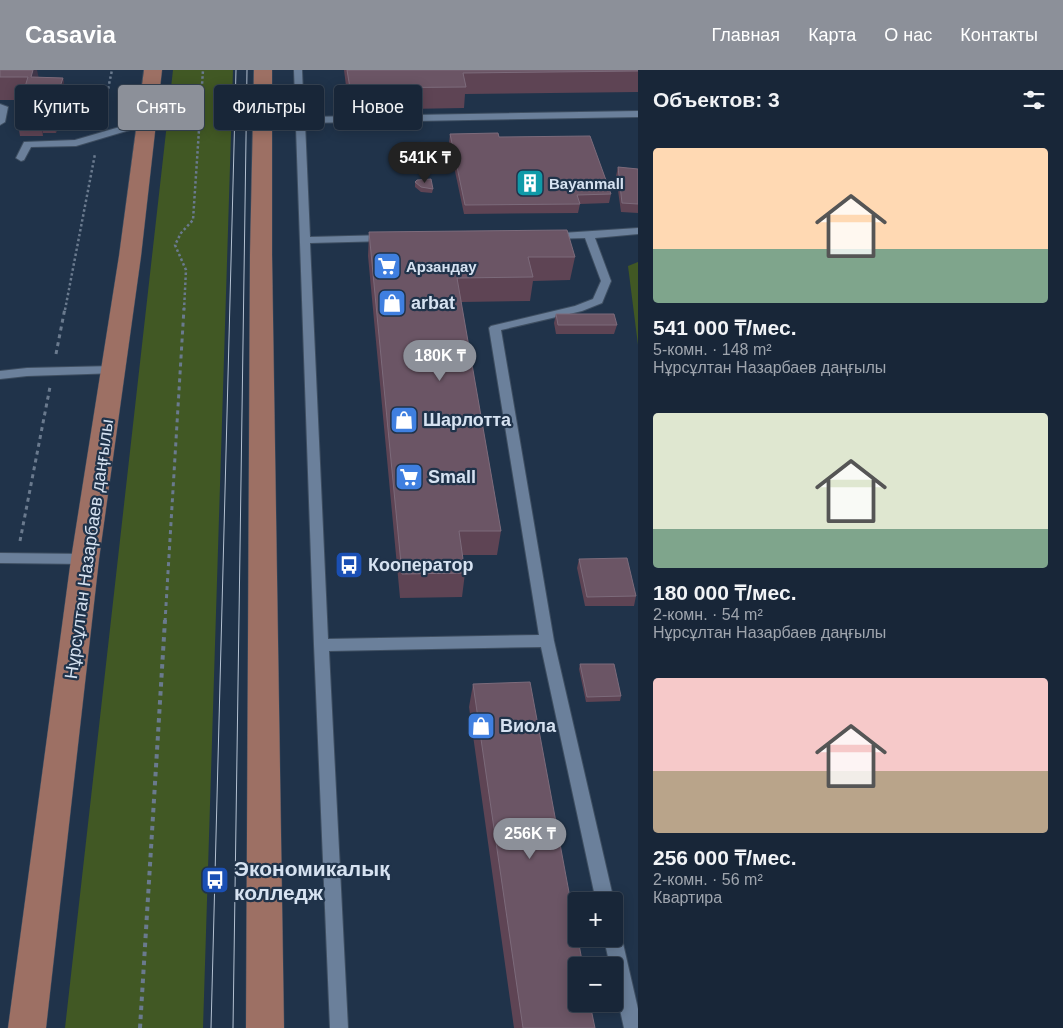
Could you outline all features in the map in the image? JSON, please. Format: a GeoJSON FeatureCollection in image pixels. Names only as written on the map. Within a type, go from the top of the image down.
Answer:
{"type":"FeatureCollection","features":[{"type":"Feature","properties":{"kind":"main road","name":"Нұрсұлтан Назарбаев даңғылы"},"geometry":{"type":"LineString","coordinates":[[151,85],[153,70]]}},
{"type":"Feature","properties":{"kind":"main road"},"geometry":{"type":"LineString","coordinates":[[262,70],[261,254],[265,1028]]}},
{"type":"Feature","properties":{"kind":"main road","name":"Нұрсұлтан Назарбаев даңғылы"},"geometry":{"type":"LineString","coordinates":[[27,1028],[85,559],[114,370],[146,130]]}},
{"type":"Feature","properties":{"kind":"lane"},"geometry":{"type":"LineString","coordinates":[[298,70],[299,85]]}},
{"type":"Feature","properties":{"kind":"lane"},"geometry":{"type":"LineString","coordinates":[[0,107],[4,107],[0,122]]}},
{"type":"Feature","properties":{"kind":"lane"},"geometry":{"type":"LineString","coordinates":[[324,120],[638,114]]}},
{"type":"Feature","properties":{"kind":"lane"},"geometry":{"type":"LineString","coordinates":[[21,158],[27,144],[76,143],[119,130]]}},
{"type":"Feature","properties":{"kind":"lane"},"geometry":{"type":"LineString","coordinates":[[300,130],[320,646],[339,1028]]}},
{"type":"Feature","properties":{"kind":"lane"},"geometry":{"type":"LineString","coordinates":[[539,236],[589,235],[638,231]]}},
{"type":"Feature","properties":{"kind":"lane"},"geometry":{"type":"LineString","coordinates":[[589,235],[606,281],[598,301],[578,309],[495,328],[547,641],[603,892]]}},
{"type":"Feature","properties":{"kind":"lane"},"geometry":{"type":"LineString","coordinates":[[304,240],[400,238]]}},
{"type":"Feature","properties":{"kind":"lane"},"geometry":{"type":"LineString","coordinates":[[0,375],[27,372],[114,370]]}},
{"type":"Feature","properties":{"kind":"lane"},"geometry":{"type":"LineString","coordinates":[[0,558],[85,559]]}},
{"type":"Feature","properties":{"kind":"lane"},"geometry":{"type":"LineString","coordinates":[[320,646],[547,641]]}},
{"type":"Feature","properties":{"kind":"lane"},"geometry":{"type":"LineString","coordinates":[[615,947],[633,1028]]}},
{"type":"Feature","properties":{"kind":"path"},"geometry":{"type":"LineString","coordinates":[[16,558],[112,70]]}},
{"type":"Feature","properties":{"kind":"path"},"geometry":{"type":"LineString","coordinates":[[140,1028],[186,270],[175,245],[181,233],[193,220],[203,70]]}},
{"type":"Feature","properties":{"kind":"green space"},"geometry":{"type":"Polygon","coordinates":[[[173,70],[233,70],[233,85],[214,85],[214,130],[231,130],[203,1028],[65,1028],[166,130],[204,130],[204,85],[171,85],[173,70]]]}},
{"type":"Feature","properties":{"kind":"green space"},"geometry":{"type":"Polygon","coordinates":[[[638,262],[638,345],[628,266],[638,262]]]}},
{"type":"Feature","properties":{"kind":"building"},"geometry":{"type":"Polygon","coordinates":[[[0,70],[33,70],[31,77],[63,78],[61,85],[26,85],[28,77],[0,77],[0,70]]]}},
{"type":"Feature","properties":{"kind":"building"},"geometry":{"type":"Polygon","coordinates":[[[347,70],[638,70],[463,73],[466,87],[350,85],[347,70]]]}},
{"type":"Feature","properties":{"kind":"building","name":"Bayanmall"},"geometry":{"type":"Polygon","coordinates":[[[498,133],[499,137],[590,136],[611,194],[577,195],[580,204],[465,205],[450,134],[498,133]]]}},
{"type":"Feature","properties":{"kind":"building"},"geometry":{"type":"Polygon","coordinates":[[[618,167],[638,169],[638,204],[622,203],[618,167]]]}},
{"type":"Feature","properties":{"kind":"building"},"geometry":{"type":"Polygon","coordinates":[[[431,179],[433,189],[421,187],[415,182],[417,180],[431,179]]]}},
{"type":"Feature","properties":{"kind":"building"},"geometry":{"type":"Polygon","coordinates":[[[567,230],[575,257],[528,257],[533,277],[457,278],[501,531],[459,531],[465,573],[402,574],[369,232],[567,230]]]}},
{"type":"Feature","properties":{"kind":"building"},"geometry":{"type":"Polygon","coordinates":[[[556,314],[614,314],[617,325],[558,325],[556,314]]]}},
{"type":"Feature","properties":{"kind":"building"},"geometry":{"type":"Polygon","coordinates":[[[627,558],[636,596],[587,597],[579,559],[627,558]]]}},
{"type":"Feature","properties":{"kind":"building"},"geometry":{"type":"Polygon","coordinates":[[[580,664],[614,664],[621,696],[587,697],[580,664]]]}},
{"type":"Feature","properties":{"kind":"building"},"geometry":{"type":"Polygon","coordinates":[[[530,682],[569,892],[568,947],[579,947],[581,957],[568,957],[568,1012],[592,1012],[595,1028],[523,1028],[473,684],[530,682]]]}},
{"type":"Feature","properties":{"kind":"tram line"},"geometry":{"type":"LineString","coordinates":[[211,1028],[236,70]]}},
{"type":"Feature","properties":{"kind":"tram line"},"geometry":{"type":"LineString","coordinates":[[233,1028],[247,70]]}},
{"type":"Feature","properties":{"kind":"place","name":"Bayanmall"},"geometry":{"type":"Point","coordinates":[530,183]}},
{"type":"Feature","properties":{"kind":"place","name":"Арзандау"},"geometry":{"type":"Point","coordinates":[387,266]}},
{"type":"Feature","properties":{"kind":"place","name":"arbat"},"geometry":{"type":"Point","coordinates":[392,303]}},
{"type":"Feature","properties":{"kind":"place","name":"Шарлотта"},"geometry":{"type":"Point","coordinates":[404,420]}},
{"type":"Feature","properties":{"kind":"place","name":"Small"},"geometry":{"type":"Point","coordinates":[409,477]}},
{"type":"Feature","properties":{"kind":"place","name":"Кооператор"},"geometry":{"type":"Point","coordinates":[349,565]}},
{"type":"Feature","properties":{"kind":"place","name":"Виола"},"geometry":{"type":"Point","coordinates":[481,726]}},
{"type":"Feature","properties":{"kind":"place","name":"Экономикалық колледж"},"geometry":{"type":"Point","coordinates":[215,880]}}]}
